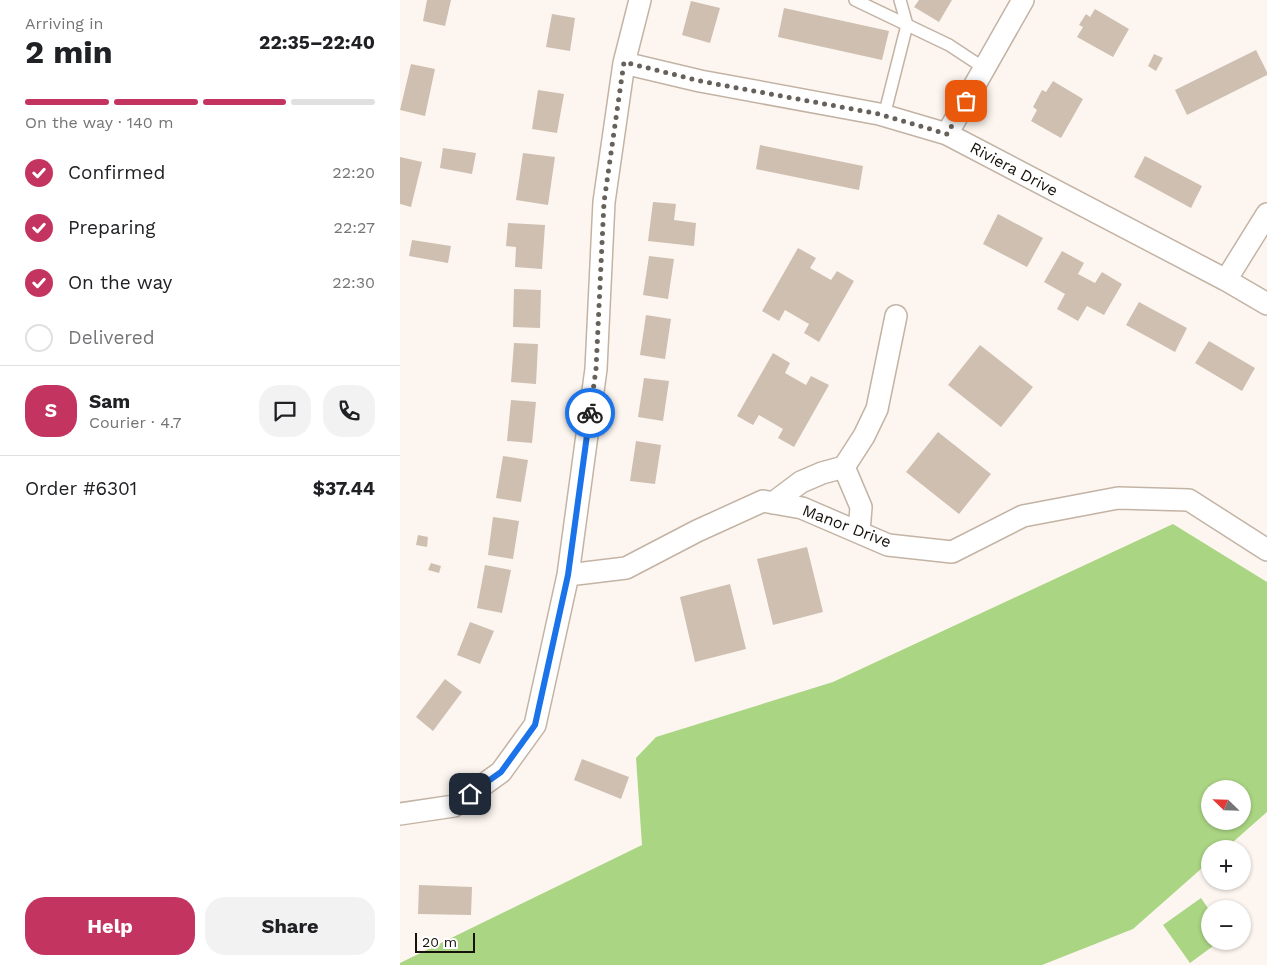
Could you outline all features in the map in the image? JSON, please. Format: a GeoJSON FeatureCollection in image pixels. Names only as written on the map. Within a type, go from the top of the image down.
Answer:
{"type":"FeatureCollection","features":[{"type":"Feature","properties":{"kind":"street"},"geometry":{"type":"LineString","coordinates":[[400,814],[454,806],[501,772],[535,725],[568,575],[596,369],[604,202],[624,62],[640,0]]}},
{"type":"Feature","properties":{"kind":"street"},"geometry":{"type":"LineString","coordinates":[[947,134],[1023,0]]}},
{"type":"Feature","properties":{"kind":"street","name":"Riviera Drive"},"geometry":{"type":"LineString","coordinates":[[624,62],[700,81],[884,116],[947,134],[1226,280],[1267,304]]}},
{"type":"Feature","properties":{"kind":"street"},"geometry":{"type":"LineString","coordinates":[[1226,280],[1267,214]]}},
{"type":"Feature","properties":{"kind":"street"},"geometry":{"type":"LineString","coordinates":[[773,503],[801,482],[822,472],[844,467],[864,436],[877,409],[896,316]]}},
{"type":"Feature","properties":{"kind":"street"},"geometry":{"type":"LineString","coordinates":[[844,467],[861,507],[859,532]]}},
{"type":"Feature","properties":{"kind":"street","name":"Manor Drive"},"geometry":{"type":"LineString","coordinates":[[568,575],[626,568],[696,531],[763,501],[802,508],[888,545],[952,552],[1023,516],[1118,498],[1189,500],[1267,550]]}},
{"type":"Feature","properties":{"kind":"lane"},"geometry":{"type":"LineString","coordinates":[[855,0],[949,45],[984,68]]}},
{"type":"Feature","properties":{"kind":"lane"},"geometry":{"type":"LineString","coordinates":[[884,116],[906,25],[900,0]]}},
{"type":"Feature","properties":{"kind":"green space"},"geometry":{"type":"Polygon","coordinates":[[[1173,524],[1267,582],[1267,812],[1251,826],[1251,780],[1201,780],[1201,830],[1247,830],[1235,840],[1201,840],[1201,869],[1133,929],[1042,965],[400,965],[400,963],[642,845],[636,758],[656,737],[833,682],[1173,524]]]}},
{"type":"Feature","properties":{"kind":"green space"},"geometry":{"type":"Polygon","coordinates":[[[1201,898],[1201,950],[1208,950],[1190,963],[1163,925],[1201,898]]]}},
{"type":"Feature","properties":{"kind":"building"},"geometry":{"type":"Polygon","coordinates":[[[427,0],[451,0],[445,26],[423,21],[427,0]]]}},
{"type":"Feature","properties":{"kind":"building"},"geometry":{"type":"Polygon","coordinates":[[[919,0],[952,0],[939,22],[914,7],[919,0]]]}},
{"type":"Feature","properties":{"kind":"building"},"geometry":{"type":"Polygon","coordinates":[[[691,1],[720,8],[710,43],[682,35],[691,1]]]}},
{"type":"Feature","properties":{"kind":"building"},"geometry":{"type":"Polygon","coordinates":[[[784,8],[889,31],[882,60],[778,37],[784,8]]]}},
{"type":"Feature","properties":{"kind":"building"},"geometry":{"type":"Polygon","coordinates":[[[1095,9],[1129,29],[1113,57],[1077,37],[1083,27],[1079,25],[1086,14],[1090,17],[1095,9]]]}},
{"type":"Feature","properties":{"kind":"building"},"geometry":{"type":"Polygon","coordinates":[[[552,14],[575,18],[570,51],[546,47],[552,14]]]}},
{"type":"Feature","properties":{"kind":"building"},"geometry":{"type":"Polygon","coordinates":[[[1256,50],[1267,75],[1187,115],[1175,90],[1256,50]]]}},
{"type":"Feature","properties":{"kind":"building"},"geometry":{"type":"Polygon","coordinates":[[[1154,54],[1163,58],[1156,71],[1148,66],[1154,54]]]}},
{"type":"Feature","properties":{"kind":"building"},"geometry":{"type":"Polygon","coordinates":[[[411,64],[435,69],[425,116],[400,110],[411,64]]]}},
{"type":"Feature","properties":{"kind":"building"},"geometry":{"type":"Polygon","coordinates":[[[1053,81],[1083,99],[1061,138],[1031,121],[1037,110],[1033,107],[1042,90],[1046,92],[1053,81]]]}},
{"type":"Feature","properties":{"kind":"building"},"geometry":{"type":"Polygon","coordinates":[[[538,90],[564,94],[557,133],[532,129],[538,90]]]}},
{"type":"Feature","properties":{"kind":"building"},"geometry":{"type":"Polygon","coordinates":[[[760,145],[863,166],[859,190],[756,169],[760,145]]]}},
{"type":"Feature","properties":{"kind":"building"},"geometry":{"type":"Polygon","coordinates":[[[443,148],[476,153],[472,174],[440,168],[443,148]]]}},
{"type":"Feature","properties":{"kind":"building"},"geometry":{"type":"Polygon","coordinates":[[[523,153],[555,157],[548,205],[516,200],[523,153]]]}},
{"type":"Feature","properties":{"kind":"building"},"geometry":{"type":"Polygon","coordinates":[[[1145,156],[1202,186],[1191,208],[1134,177],[1145,156]]]}},
{"type":"Feature","properties":{"kind":"building"},"geometry":{"type":"Polygon","coordinates":[[[400,157],[422,162],[411,207],[400,204],[400,157]]]}},
{"type":"Feature","properties":{"kind":"building"},"geometry":{"type":"Polygon","coordinates":[[[653,202],[676,204],[674,220],[696,223],[694,246],[648,241],[653,202]]]}},
{"type":"Feature","properties":{"kind":"building"},"geometry":{"type":"Polygon","coordinates":[[[998,214],[1043,238],[1027,267],[983,244],[998,214]]]}},
{"type":"Feature","properties":{"kind":"building"},"geometry":{"type":"Polygon","coordinates":[[[508,223],[545,225],[542,269],[515,267],[516,247],[506,246],[508,223]]]}},
{"type":"Feature","properties":{"kind":"building"},"geometry":{"type":"Polygon","coordinates":[[[412,240],[451,246],[448,263],[409,256],[412,240]]]}},
{"type":"Feature","properties":{"kind":"building"},"geometry":{"type":"Polygon","coordinates":[[[798,248],[816,258],[810,268],[831,280],[837,271],[854,281],[819,342],[804,333],[809,324],[785,310],[779,321],[762,311],[798,248]]]}},
{"type":"Feature","properties":{"kind":"building"},"geometry":{"type":"Polygon","coordinates":[[[1062,251],[1084,263],[1078,274],[1095,283],[1102,272],[1122,284],[1104,315],[1087,306],[1078,321],[1057,309],[1065,294],[1044,282],[1062,251]]]}},
{"type":"Feature","properties":{"kind":"building"},"geometry":{"type":"Polygon","coordinates":[[[649,256],[674,259],[668,299],[643,295],[649,256]]]}},
{"type":"Feature","properties":{"kind":"building"},"geometry":{"type":"Polygon","coordinates":[[[514,289],[541,290],[540,328],[513,327],[514,289]]]}},
{"type":"Feature","properties":{"kind":"building"},"geometry":{"type":"Polygon","coordinates":[[[1139,302],[1187,328],[1175,352],[1126,325],[1139,302]]]}},
{"type":"Feature","properties":{"kind":"building"},"geometry":{"type":"Polygon","coordinates":[[[646,315],[671,319],[665,359],[640,355],[646,315]]]}},
{"type":"Feature","properties":{"kind":"building"},"geometry":{"type":"Polygon","coordinates":[[[1209,341],[1255,368],[1242,391],[1195,363],[1209,341]]]}},
{"type":"Feature","properties":{"kind":"building"},"geometry":{"type":"Polygon","coordinates":[[[514,343],[538,344],[536,384],[511,382],[514,343]]]}},
{"type":"Feature","properties":{"kind":"building"},"geometry":{"type":"Polygon","coordinates":[[[980,345],[1033,387],[1001,427],[948,385],[980,345]]]}},
{"type":"Feature","properties":{"kind":"building"},"geometry":{"type":"Polygon","coordinates":[[[773,353],[790,363],[785,373],[806,385],[811,376],[829,385],[794,447],[778,438],[783,429],[759,415],[753,425],[737,416],[773,353]]]}},
{"type":"Feature","properties":{"kind":"building"},"geometry":{"type":"Polygon","coordinates":[[[644,378],[669,381],[663,421],[638,417],[644,378]]]}},
{"type":"Feature","properties":{"kind":"building"},"geometry":{"type":"Polygon","coordinates":[[[511,400],[536,402],[532,443],[507,441],[511,400]]]}},
{"type":"Feature","properties":{"kind":"building"},"geometry":{"type":"Polygon","coordinates":[[[938,432],[991,474],[959,514],[906,472],[938,432]]]}},
{"type":"Feature","properties":{"kind":"building"},"geometry":{"type":"Polygon","coordinates":[[[636,441],[661,445],[655,484],[630,481],[636,441]]]}},
{"type":"Feature","properties":{"kind":"building"},"geometry":{"type":"Polygon","coordinates":[[[503,456],[528,460],[521,502],[496,498],[503,456]]]}},
{"type":"Feature","properties":{"kind":"building"},"geometry":{"type":"Polygon","coordinates":[[[493,517],[519,521],[513,559],[488,555],[493,517]]]}},
{"type":"Feature","properties":{"kind":"building"},"geometry":{"type":"Polygon","coordinates":[[[418,535],[428,537],[427,547],[416,545],[418,535]]]}},
{"type":"Feature","properties":{"kind":"building"},"geometry":{"type":"Polygon","coordinates":[[[807,547],[823,612],[773,625],[757,559],[807,547]]]}},
{"type":"Feature","properties":{"kind":"building"},"geometry":{"type":"Polygon","coordinates":[[[431,563],[441,566],[439,573],[428,570],[431,563]]]}},
{"type":"Feature","properties":{"kind":"building"},"geometry":{"type":"Polygon","coordinates":[[[485,565],[511,570],[502,613],[477,608],[485,565]]]}},
{"type":"Feature","properties":{"kind":"building"},"geometry":{"type":"Polygon","coordinates":[[[730,584],[746,649],[695,662],[680,597],[730,584]]]}},
{"type":"Feature","properties":{"kind":"building"},"geometry":{"type":"Polygon","coordinates":[[[470,622],[494,631],[480,664],[457,655],[470,622]]]}},
{"type":"Feature","properties":{"kind":"building"},"geometry":{"type":"Polygon","coordinates":[[[445,679],[462,692],[433,731],[416,717],[445,679]]]}},
{"type":"Feature","properties":{"kind":"building"},"geometry":{"type":"Polygon","coordinates":[[[582,759],[629,777],[621,799],[574,780],[582,759]]]}},
{"type":"Feature","properties":{"kind":"building"},"geometry":{"type":"Polygon","coordinates":[[[419,885],[472,887],[471,915],[418,914],[419,885]]]}},
{"type":"Feature","properties":{"kind":"way so far"},"geometry":{"type":"LineString","coordinates":[[590,413],[596,369],[604,202],[624,62],[700,81],[879,114],[947,134],[966,101]]}},
{"type":"Feature","properties":{"kind":"route"},"geometry":{"type":"LineString","coordinates":[[470,794],[501,772],[535,725],[568,575],[590,413]]}}]}
